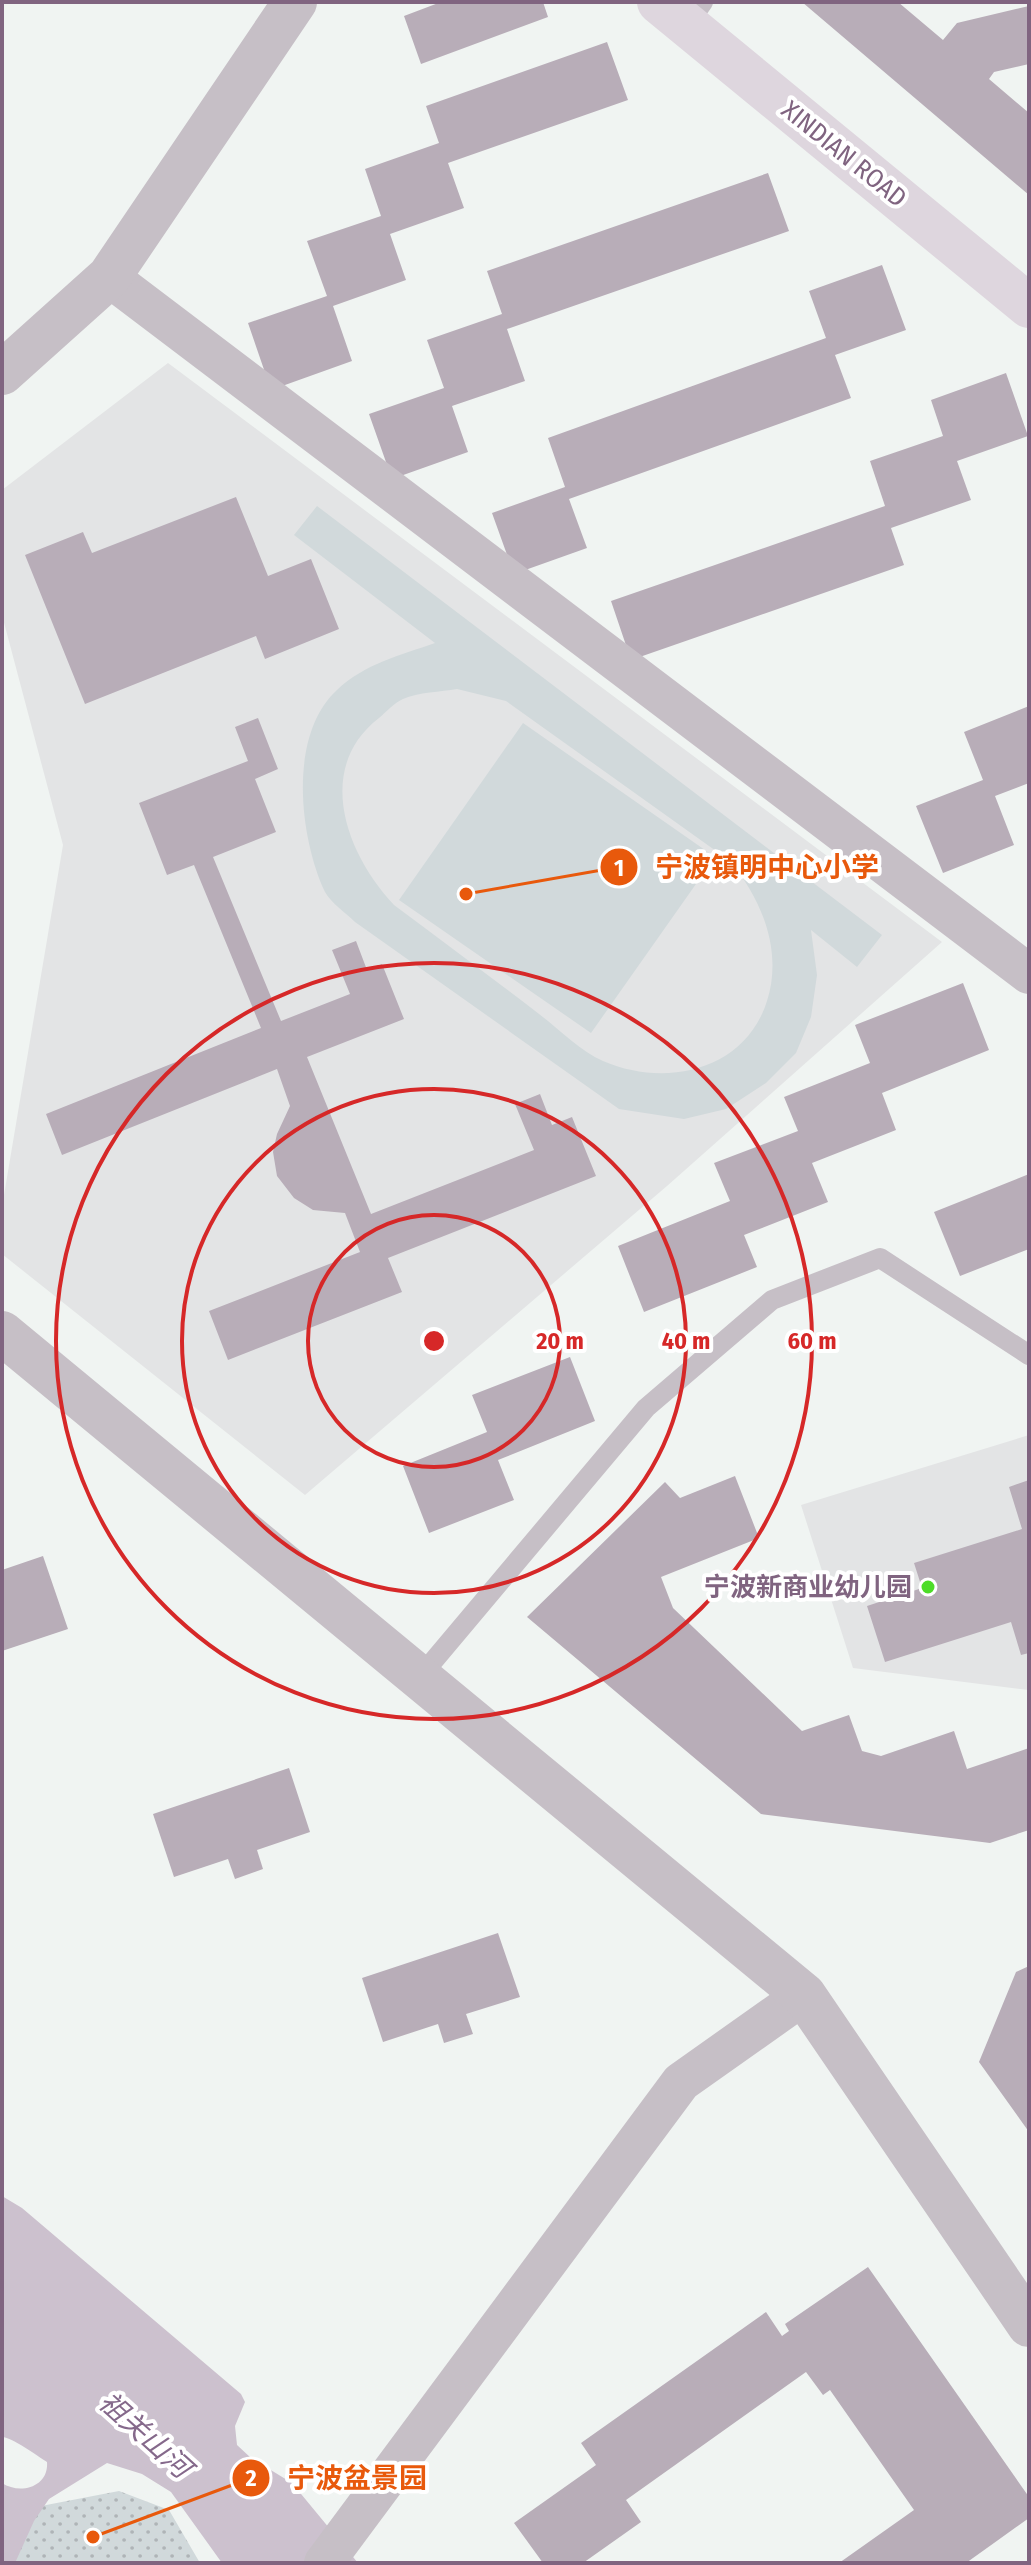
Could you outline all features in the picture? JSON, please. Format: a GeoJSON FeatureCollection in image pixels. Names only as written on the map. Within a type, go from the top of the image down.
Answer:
{"type":"FeatureCollection","features":[{"type":"Feature","properties":{"kind":"main road","name":"XINDIAN ROAD"},"geometry":{"type":"LineString","coordinates":[[683,10],[1029,306]]}},
{"type":"Feature","properties":{"kind":"street"},"geometry":{"type":"LineString","coordinates":[[2,373],[109,277],[295,2]]}},
{"type":"Feature","properties":{"kind":"street"},"geometry":{"type":"LineString","coordinates":[[109,277],[1029,974]]}},
{"type":"Feature","properties":{"kind":"street"},"geometry":{"type":"LineString","coordinates":[[2,1333],[804,1995],[1029,2325]]}},
{"type":"Feature","properties":{"kind":"street"},"geometry":{"type":"LineString","coordinates":[[324,2563],[681,2082],[804,1995]]}},
{"type":"Feature","properties":{"kind":"lane"},"geometry":{"type":"LineString","coordinates":[[419,1678],[646,1408],[772,1300],[880,1258],[1029,1355]]}},
{"type":"Feature","properties":{"kind":"shaded area"},"geometry":{"type":"Polygon","coordinates":[[[168,363],[942,942],[667,1186],[305,1495],[2,1254],[2,1207],[63,845],[2,615],[2,490],[168,363]]]}},
{"type":"Feature","properties":{"kind":"shaded area"},"geometry":{"type":"Polygon","coordinates":[[[317,506],[882,935],[857,967],[811,930],[817,975],[811,1017],[796,1053],[766,1083],[726,1109],[684,1119],[619,1109],[355,922],[331,900],[316,869],[304,815],[305,759],[311,733],[321,709],[337,690],[359,673],[435,643],[294,535],[317,506]],[[457,689],[416,695],[393,705],[359,738],[347,761],[343,786],[344,811],[362,861],[394,905],[594,1057],[627,1069],[652,1073],[700,1067],[722,1058],[741,1044],[756,1025],[767,1001],[771,982],[771,945],[752,892],[730,861],[506,701],[457,689]]]}},
{"type":"Feature","properties":{"kind":"shaded area"},"geometry":{"type":"Polygon","coordinates":[[[523,723],[715,857],[591,1033],[399,900],[523,723]]]}},
{"type":"Feature","properties":{"kind":"shaded area","name":"宁波新商业幼儿园"},"geometry":{"type":"Polygon","coordinates":[[[1029,1435],[1029,1690],[853,1668],[801,1505],[1029,1435]]]}},
{"type":"Feature","properties":{"kind":"shaded area"},"geometry":{"type":"Polygon","coordinates":[[[119,2491],[169,2510],[200,2563],[2,2563],[2,2494],[41,2506],[119,2491]]]}},
{"type":"Feature","properties":{"kind":"water","name":"祖关山河"},"geometry":{"type":"Polygon","coordinates":[[[2,2196],[22,2208],[241,2394],[245,2402],[235,2426],[237,2445],[251,2458],[292,2483],[358,2563],[222,2563],[171,2492],[142,2474],[107,2463],[49,2499],[34,2521],[15,2563],[2,2563],[2,2483],[17,2488],[32,2486],[43,2478],[47,2462],[2,2437],[2,2196]]]}},
{"type":"Feature","properties":{"kind":"building"},"geometry":{"type":"Polygon","coordinates":[[[441,2],[543,2],[548,17],[421,64],[404,16],[441,2]]]}},
{"type":"Feature","properties":{"kind":"building"},"geometry":{"type":"Polygon","coordinates":[[[802,2],[898,2],[943,40],[957,23],[1029,6],[1029,64],[994,72],[989,79],[1029,113],[1029,195],[802,2]]]}},
{"type":"Feature","properties":{"kind":"building"},"geometry":{"type":"Polygon","coordinates":[[[607,42],[628,100],[448,163],[464,208],[390,234],[406,280],[333,306],[352,361],[271,390],[248,323],[327,296],[307,241],[381,216],[365,169],[439,143],[426,106],[607,42]]]}},
{"type":"Feature","properties":{"kind":"building"},"geometry":{"type":"Polygon","coordinates":[[[768,173],[789,231],[507,329],[525,381],[452,406],[468,452],[392,479],[369,414],[444,388],[427,340],[502,314],[487,271],[768,173]]]}},
{"type":"Feature","properties":{"kind":"building"},"geometry":{"type":"Polygon","coordinates":[[[882,265],[906,330],[835,355],[851,398],[569,499],[587,548],[514,574],[492,513],[565,487],[548,438],[826,338],[809,291],[882,265]]]}},
{"type":"Feature","properties":{"kind":"building"},"geometry":{"type":"Polygon","coordinates":[[[1006,373],[1028,436],[957,461],[971,500],[891,528],[904,565],[631,660],[611,601],[885,506],[870,461],[943,436],[931,400],[1006,373]]]}},
{"type":"Feature","properties":{"kind":"building"},"geometry":{"type":"Polygon","coordinates":[[[236,497],[268,576],[311,559],[339,629],[265,659],[256,636],[85,704],[25,555],[83,532],[92,553],[236,497]]]}},
{"type":"Feature","properties":{"kind":"building"},"geometry":{"type":"Polygon","coordinates":[[[1029,706],[1029,783],[995,796],[1014,845],[943,873],[916,806],[983,780],[964,732],[1029,706]]]}},
{"type":"Feature","properties":{"kind":"building"},"geometry":{"type":"Polygon","coordinates":[[[258,718],[278,769],[255,779],[276,832],[213,857],[281,1021],[350,994],[332,950],[356,941],[367,970],[382,964],[404,1019],[307,1057],[371,1214],[534,1150],[515,1104],[540,1094],[552,1125],[572,1117],[596,1176],[388,1258],[402,1292],[228,1360],[209,1311],[360,1252],[345,1213],[313,1210],[294,1198],[277,1176],[273,1152],[277,1134],[290,1106],[277,1069],[62,1155],[46,1114],[261,1028],[194,865],[167,875],[139,803],[248,761],[235,727],[258,718]]]}},
{"type":"Feature","properties":{"kind":"building"},"geometry":{"type":"Polygon","coordinates":[[[963,983],[989,1050],[882,1093],[896,1130],[812,1163],[828,1202],[744,1235],[757,1267],[644,1312],[618,1246],[730,1201],[714,1163],[798,1131],[784,1097],[870,1063],[855,1025],[963,983]]]}},
{"type":"Feature","properties":{"kind":"building"},"geometry":{"type":"Polygon","coordinates":[[[1029,1174],[1029,1249],[960,1276],[934,1212],[1029,1174]]]}},
{"type":"Feature","properties":{"kind":"building"},"geometry":{"type":"Polygon","coordinates":[[[570,1357],[595,1421],[498,1460],[514,1500],[429,1533],[403,1466],[487,1432],[472,1395],[570,1357]]]}},
{"type":"Feature","properties":{"kind":"building"},"geometry":{"type":"Polygon","coordinates":[[[735,1476],[759,1538],[661,1577],[673,1608],[802,1731],[849,1715],[862,1751],[881,1756],[954,1731],[967,1769],[1029,1748],[1029,1830],[990,1843],[761,1814],[527,1617],[665,1482],[680,1498],[735,1476]]]}},
{"type":"Feature","properties":{"kind":"building"},"geometry":{"type":"Polygon","coordinates":[[[1029,1480],[1029,1653],[1021,1655],[1011,1622],[885,1662],[867,1606],[922,1588],[914,1563],[1022,1529],[1009,1487],[1029,1480]]]}},
{"type":"Feature","properties":{"kind":"building"},"geometry":{"type":"Polygon","coordinates":[[[43,1556],[68,1629],[2,1651],[2,1570],[43,1556]]]}},
{"type":"Feature","properties":{"kind":"building"},"geometry":{"type":"Polygon","coordinates":[[[289,1768],[310,1832],[257,1850],[263,1869],[235,1879],[228,1859],[174,1877],[153,1814],[289,1768]]]}},
{"type":"Feature","properties":{"kind":"building"},"geometry":{"type":"Polygon","coordinates":[[[498,1933],[520,1997],[466,2014],[473,2034],[444,2043],[438,2024],[383,2042],[362,1978],[498,1933]]]}},
{"type":"Feature","properties":{"kind":"building"},"geometry":{"type":"Polygon","coordinates":[[[1029,1966],[1029,2132],[979,2062],[1016,1972],[1029,1966]]]}},
{"type":"Feature","properties":{"kind":"building"},"geometry":{"type":"Polygon","coordinates":[[[868,2267],[1029,2497],[1029,2518],[966,2563],[839,2563],[914,2510],[830,2390],[823,2395],[806,2372],[626,2500],[641,2522],[583,2563],[543,2563],[514,2523],[596,2465],[581,2443],[766,2312],[782,2336],[789,2331],[785,2324],[868,2267]]]}},
{"type":"Feature","properties":{"kind":"place","name":"宁波镇明中心小学"},"geometry":{"type":"Point","coordinates":[466,894]}},
{"type":"Feature","properties":{"kind":"place","name":"宁波新商业幼儿园"},"geometry":{"type":"Point","coordinates":[928,1587]}},
{"type":"Feature","properties":{"kind":"place","name":"宁波盆景园"},"geometry":{"type":"Point","coordinates":[93,2537]}}]}
